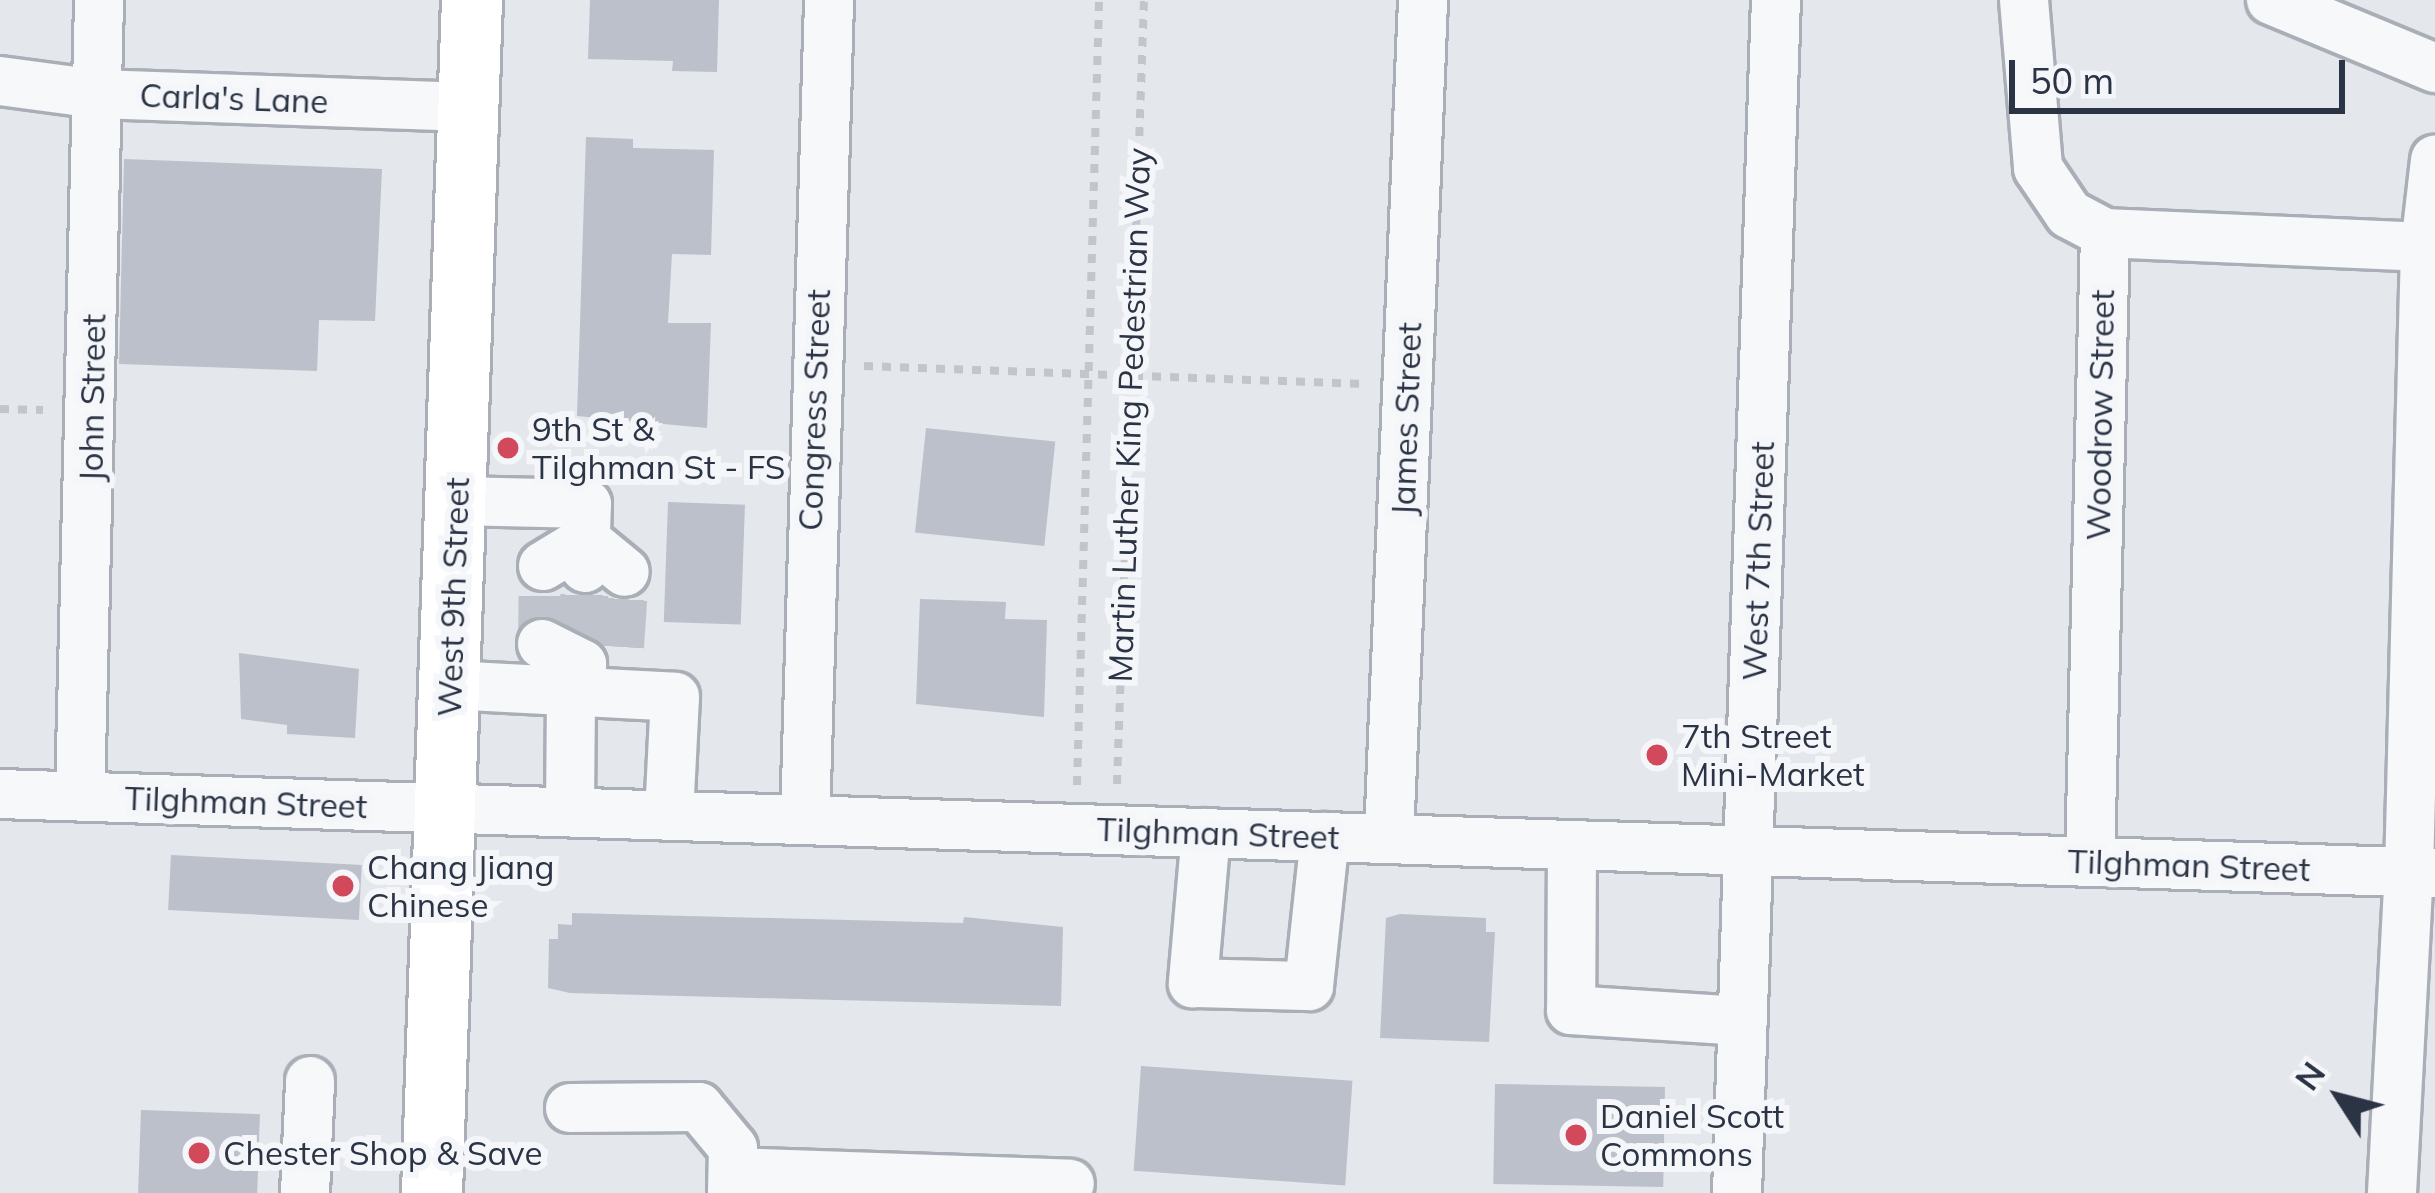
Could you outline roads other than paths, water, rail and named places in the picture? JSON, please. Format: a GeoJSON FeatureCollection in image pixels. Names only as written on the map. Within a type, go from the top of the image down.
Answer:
{"type":"FeatureCollection","features":[{"type":"Feature","properties":{"kind":"main road","name":"West 9th Street"},"geometry":{"type":"LineString","coordinates":[[432,1193],[472,0]]}},
{"type":"Feature","properties":{"kind":"street","name":"John Street"},"geometry":{"type":"LineString","coordinates":[[80,796],[99,0]]}},
{"type":"Feature","properties":{"kind":"street","name":"Congress Street"},"geometry":{"type":"LineString","coordinates":[[805,820],[814,364],[829,0]]}},
{"type":"Feature","properties":{"kind":"street","name":"James Street"},"geometry":{"type":"LineString","coordinates":[[1389,838],[1423,0]]}},
{"type":"Feature","properties":{"kind":"street","name":"West 7th Street"},"geometry":{"type":"LineString","coordinates":[[1737,1193],[1776,0]]}},
{"type":"Feature","properties":{"kind":"street"},"geometry":{"type":"LineString","coordinates":[[2024,0],[2038,168],[2068,214],[2105,233],[2425,247]]}},
{"type":"Feature","properties":{"kind":"street"},"geometry":{"type":"LineString","coordinates":[[2271,0],[2435,68]]}},
{"type":"Feature","properties":{"kind":"street","name":"Carla's Lane"},"geometry":{"type":"LineString","coordinates":[[0,81],[97,94],[468,107]]}},
{"type":"Feature","properties":{"kind":"street"},"geometry":{"type":"LineString","coordinates":[[2392,1193],[2422,873],[2425,247],[2435,160]]}},
{"type":"Feature","properties":{"kind":"street","name":"Woodrow Street"},"geometry":{"type":"LineString","coordinates":[[2090,861],[2105,233]]}},
{"type":"Feature","properties":{"kind":"street"},"geometry":{"type":"LineString","coordinates":[[456,501],[587,504],[584,562]]}},
{"type":"Feature","properties":{"kind":"street"},"geometry":{"type":"LineString","coordinates":[[449,686],[580,658],[675,697],[669,815]]}},
{"type":"Feature","properties":{"kind":"street"},"geometry":{"type":"LineString","coordinates":[[570,812],[580,658]]}},
{"type":"Feature","properties":{"kind":"street","name":"Tilghman Street"},"geometry":{"type":"LineString","coordinates":[[0,794],[2422,873]]}},
{"type":"Feature","properties":{"kind":"street"},"geometry":{"type":"LineString","coordinates":[[1206,832],[1193,983],[1309,986],[1325,837]]}},
{"type":"Feature","properties":{"kind":"street"},"geometry":{"type":"LineString","coordinates":[[1572,844],[1571,1010],[1743,1021]]}},
{"type":"Feature","properties":{"kind":"street"},"geometry":{"type":"LineString","coordinates":[[305,1193],[310,1081]]}},
{"type":"Feature","properties":{"kind":"street"},"geometry":{"type":"LineString","coordinates":[[570,1108],[699,1107],[733,1148],[732,1182],[1070,1184]]}},
{"type":"Feature","properties":{"kind":"tunnel"},"geometry":{"type":"LineString","coordinates":[[542,644],[543,566]]}},
{"type":"Feature","properties":{"kind":"tunnel"},"geometry":{"type":"LineString","coordinates":[[583,643],[585,568]]}},
{"type":"Feature","properties":{"kind":"tunnel"},"geometry":{"type":"LineString","coordinates":[[620,647],[625,572]]}},
{"type":"Feature","properties":{"kind":"place","name":"9th St & Tilghman St - FS"},"geometry":{"type":"Point","coordinates":[508,448]}},
{"type":"Feature","properties":{"kind":"place","name":"7th Street Mini-Market"},"geometry":{"type":"Point","coordinates":[1657,755]}},
{"type":"Feature","properties":{"kind":"place","name":"Chang Jiang Chinese"},"geometry":{"type":"Point","coordinates":[343,886]}},
{"type":"Feature","properties":{"kind":"place","name":"Daniel Scott Commons"},"geometry":{"type":"Point","coordinates":[1576,1135]}},
{"type":"Feature","properties":{"kind":"place","name":"Chester Shop & Save"},"geometry":{"type":"Point","coordinates":[199,1153]}}]}
